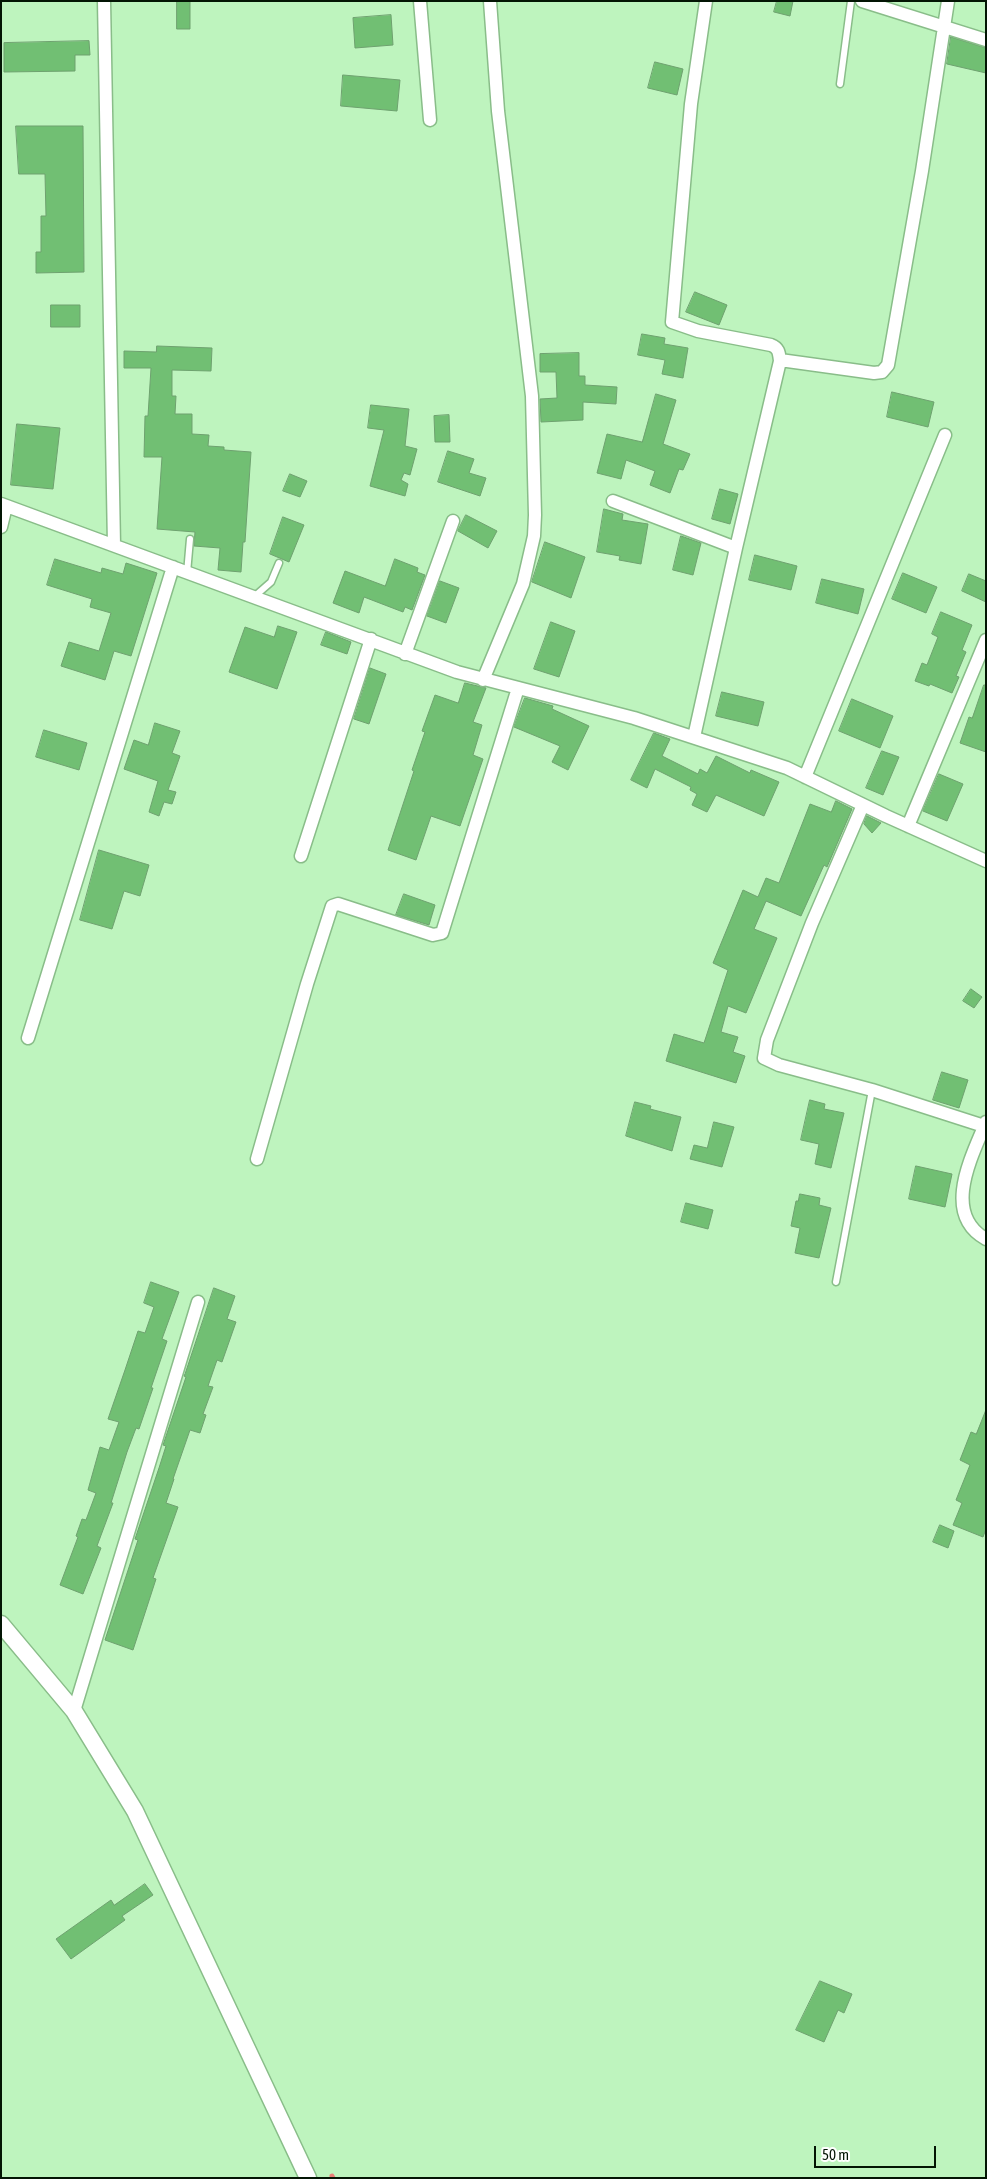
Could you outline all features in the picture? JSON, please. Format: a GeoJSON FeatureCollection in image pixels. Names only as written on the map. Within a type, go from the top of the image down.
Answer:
{"type":"FeatureCollection","features":[{"type":"Feature","properties":{"kind":"street"},"geometry":{"type":"LineString","coordinates":[[104,1],[114,545]]}},
{"type":"Feature","properties":{"kind":"street"},"geometry":{"type":"LineString","coordinates":[[420,1],[430,120]]}},
{"type":"Feature","properties":{"kind":"street"},"geometry":{"type":"LineString","coordinates":[[484,680],[523,584],[531,551],[535,515],[532,396],[498,111],[490,1]]}},
{"type":"Feature","properties":{"kind":"street"},"geometry":{"type":"LineString","coordinates":[[694,737],[780,360],[778,348],[771,345],[698,331],[672,322],[691,104],[706,1]]}},
{"type":"Feature","properties":{"kind":"street"},"geometry":{"type":"LineString","coordinates":[[862,1],[986,40]]}},
{"type":"Feature","properties":{"kind":"street"},"geometry":{"type":"LineString","coordinates":[[780,360],[874,373],[882,372],[888,365],[948,1]]}},
{"type":"Feature","properties":{"kind":"street"},"geometry":{"type":"LineString","coordinates":[[805,777],[945,435]]}},
{"type":"Feature","properties":{"kind":"street"},"geometry":{"type":"LineString","coordinates":[[613,501],[736,548]]}},
{"type":"Feature","properties":{"kind":"street"},"geometry":{"type":"LineString","coordinates":[[1,527],[4,505],[371,639],[405,654],[484,680],[634,718],[787,768],[986,861]]}},
{"type":"Feature","properties":{"kind":"street"},"geometry":{"type":"LineString","coordinates":[[405,654],[453,521]]}},
{"type":"Feature","properties":{"kind":"street"},"geometry":{"type":"LineString","coordinates":[[28,1038],[173,567]]}},
{"type":"Feature","properties":{"kind":"street"},"geometry":{"type":"LineString","coordinates":[[301,856],[371,639]]}},
{"type":"Feature","properties":{"kind":"street"},"geometry":{"type":"LineString","coordinates":[[908,826],[986,640]]}},
{"type":"Feature","properties":{"kind":"street"},"geometry":{"type":"LineString","coordinates":[[257,1159],[332,906],[338,904],[433,935],[442,933],[518,688]]}},
{"type":"Feature","properties":{"kind":"street"},"geometry":{"type":"LineString","coordinates":[[863,805],[812,923],[763,1055],[764,1058],[779,1065],[872,1090],[985,1124],[965,1176],[962,1199],[968,1220],[986,1239]]}},
{"type":"Feature","properties":{"kind":"street"},"geometry":{"type":"LineString","coordinates":[[74,1711],[198,1302]]}},
{"type":"Feature","properties":{"kind":"street"},"geometry":{"type":"LineString","coordinates":[[1,1624],[74,1711],[135,1811],[308,2178]]}},
{"type":"Feature","properties":{"kind":"lane"},"geometry":{"type":"LineString","coordinates":[[840,84],[851,1]]}},
{"type":"Feature","properties":{"kind":"lane"},"geometry":{"type":"LineString","coordinates":[[188,572],[190,539]]}},
{"type":"Feature","properties":{"kind":"lane"},"geometry":{"type":"LineString","coordinates":[[254,596],[271,582],[279,563]]}},
{"type":"Feature","properties":{"kind":"lane"},"geometry":{"type":"LineString","coordinates":[[836,1282],[872,1090]]}},
{"type":"Feature","properties":{"kind":"building"},"geometry":{"type":"Polygon","coordinates":[[[177,1],[190,1],[190,29],[177,29],[177,1]]]}},
{"type":"Feature","properties":{"kind":"building"},"geometry":{"type":"Polygon","coordinates":[[[777,1],[793,1],[790,16],[774,12],[777,1]]]}},
{"type":"Feature","properties":{"kind":"building"},"geometry":{"type":"Polygon","coordinates":[[[391,15],[393,45],[355,48],[353,18],[391,15]]]}},
{"type":"Feature","properties":{"kind":"building"},"geometry":{"type":"Polygon","coordinates":[[[951,37],[986,48],[986,73],[947,64],[951,37]]]}},
{"type":"Feature","properties":{"kind":"building"},"geometry":{"type":"Polygon","coordinates":[[[89,41],[90,55],[75,55],[75,71],[4,72],[4,43],[89,41]]]}},
{"type":"Feature","properties":{"kind":"building"},"geometry":{"type":"Polygon","coordinates":[[[655,62],[683,69],[677,95],[648,88],[655,62]]]}},
{"type":"Feature","properties":{"kind":"building"},"geometry":{"type":"Polygon","coordinates":[[[343,75],[400,80],[397,111],[341,106],[343,75]]]}},
{"type":"Feature","properties":{"kind":"building"},"geometry":{"type":"Polygon","coordinates":[[[16,126],[83,126],[84,272],[36,273],[36,252],[41,252],[41,216],[46,216],[45,174],[19,174],[16,126]]]}},
{"type":"Feature","properties":{"kind":"building"},"geometry":{"type":"Polygon","coordinates":[[[695,292],[727,305],[719,325],[686,312],[695,292]]]}},
{"type":"Feature","properties":{"kind":"building"},"geometry":{"type":"Polygon","coordinates":[[[51,305],[80,305],[80,327],[51,327],[51,305]]]}},
{"type":"Feature","properties":{"kind":"building"},"geometry":{"type":"Polygon","coordinates":[[[642,334],[665,338],[664,344],[688,348],[683,378],[662,374],[665,360],[638,355],[642,334]]]}},
{"type":"Feature","properties":{"kind":"building"},"geometry":{"type":"Polygon","coordinates":[[[157,346],[212,348],[211,371],[172,370],[172,396],[176,396],[175,414],[192,414],[192,434],[209,435],[208,446],[224,447],[224,450],[251,452],[241,572],[218,570],[220,548],[194,546],[195,532],[157,529],[162,457],[144,457],[145,416],[148,416],[151,368],[124,368],[124,351],[156,352],[157,346]]]}},
{"type":"Feature","properties":{"kind":"building"},"geometry":{"type":"Polygon","coordinates":[[[579,353],[579,376],[585,376],[585,385],[617,387],[616,404],[583,402],[583,420],[541,422],[540,399],[557,398],[556,372],[540,372],[540,354],[579,353]]]}},
{"type":"Feature","properties":{"kind":"building"},"geometry":{"type":"Polygon","coordinates":[[[892,392],[934,402],[928,427],[887,417],[892,392]]]}},
{"type":"Feature","properties":{"kind":"building"},"geometry":{"type":"Polygon","coordinates":[[[656,394],[676,400],[663,444],[690,454],[683,470],[679,469],[670,493],[650,485],[655,471],[626,460],[621,479],[597,473],[607,434],[642,442],[656,394]]]}},
{"type":"Feature","properties":{"kind":"building"},"geometry":{"type":"Polygon","coordinates":[[[371,405],[409,409],[405,446],[417,449],[410,475],[404,473],[401,480],[408,484],[405,496],[370,486],[384,430],[368,428],[371,405]]]}},
{"type":"Feature","properties":{"kind":"building"},"geometry":{"type":"Polygon","coordinates":[[[449,415],[450,442],[435,442],[434,416],[449,415]]]}},
{"type":"Feature","properties":{"kind":"building"},"geometry":{"type":"Polygon","coordinates":[[[17,424],[60,428],[53,489],[11,485],[17,424]]]}},
{"type":"Feature","properties":{"kind":"building"},"geometry":{"type":"Polygon","coordinates":[[[448,451],[474,459],[469,473],[486,478],[480,496],[438,482],[448,451]]]}},
{"type":"Feature","properties":{"kind":"building"},"geometry":{"type":"Polygon","coordinates":[[[290,474],[307,481],[300,497],[283,491],[290,474]]]}},
{"type":"Feature","properties":{"kind":"building"},"geometry":{"type":"Polygon","coordinates":[[[720,489],[738,494],[730,524],[712,519],[720,489]]]}},
{"type":"Feature","properties":{"kind":"building"},"geometry":{"type":"Polygon","coordinates":[[[604,509],[623,514],[622,520],[648,524],[641,564],[619,560],[620,556],[597,552],[604,509]]]}},
{"type":"Feature","properties":{"kind":"building"},"geometry":{"type":"Polygon","coordinates":[[[466,515],[497,531],[488,548],[458,531],[466,515]]]}},
{"type":"Feature","properties":{"kind":"building"},"geometry":{"type":"Polygon","coordinates":[[[283,517],[304,525],[289,562],[270,554],[283,517]]]}},
{"type":"Feature","properties":{"kind":"building"},"geometry":{"type":"Polygon","coordinates":[[[681,536],[701,543],[693,575],[673,570],[681,536]]]}},
{"type":"Feature","properties":{"kind":"building"},"geometry":{"type":"Polygon","coordinates":[[[545,542],[585,557],[571,598],[532,582],[545,542]]]}},
{"type":"Feature","properties":{"kind":"building"},"geometry":{"type":"Polygon","coordinates":[[[755,555],[797,566],[791,590],[749,580],[755,555]]]}},
{"type":"Feature","properties":{"kind":"building"},"geometry":{"type":"Polygon","coordinates":[[[55,559],[101,573],[102,568],[123,574],[126,563],[157,573],[131,656],[114,651],[105,680],[61,666],[69,642],[99,651],[111,613],[90,607],[92,599],[47,585],[55,559]]]}},
{"type":"Feature","properties":{"kind":"building"},"geometry":{"type":"Polygon","coordinates":[[[395,559],[418,568],[417,572],[425,575],[412,610],[405,607],[403,612],[364,597],[359,613],[333,603],[345,571],[385,586],[395,559]]]}},
{"type":"Feature","properties":{"kind":"building"},"geometry":{"type":"Polygon","coordinates":[[[903,573],[937,587],[926,613],[892,599],[903,573]]]}},
{"type":"Feature","properties":{"kind":"building"},"geometry":{"type":"Polygon","coordinates":[[[969,574],[986,581],[986,602],[962,591],[969,574]]]}},
{"type":"Feature","properties":{"kind":"building"},"geometry":{"type":"Polygon","coordinates":[[[822,579],[864,589],[858,614],[816,603],[822,579]]]}},
{"type":"Feature","properties":{"kind":"building"},"geometry":{"type":"Polygon","coordinates":[[[440,581],[459,588],[446,623],[427,616],[440,581]]]}},
{"type":"Feature","properties":{"kind":"building"},"geometry":{"type":"Polygon","coordinates":[[[941,612],[972,625],[962,650],[966,652],[956,676],[959,677],[952,693],[930,684],[929,686],[915,681],[922,663],[927,665],[938,637],[932,634],[941,612]]]}},
{"type":"Feature","properties":{"kind":"building"},"geometry":{"type":"Polygon","coordinates":[[[551,622],[575,631],[559,677],[534,669],[551,622]]]}},
{"type":"Feature","properties":{"kind":"building"},"geometry":{"type":"Polygon","coordinates":[[[278,626],[297,632],[277,689],[229,672],[245,627],[274,637],[278,626]]]}},
{"type":"Feature","properties":{"kind":"building"},"geometry":{"type":"Polygon","coordinates":[[[326,632],[351,642],[347,654],[321,645],[326,632]]]}},
{"type":"Feature","properties":{"kind":"building"},"geometry":{"type":"Polygon","coordinates":[[[370,668],[386,674],[369,724],[354,719],[370,668]]]}},
{"type":"Feature","properties":{"kind":"building"},"geometry":{"type":"Polygon","coordinates":[[[465,683],[486,688],[473,722],[482,725],[473,755],[483,759],[460,826],[431,816],[416,860],[388,850],[414,771],[412,770],[425,732],[422,731],[435,695],[458,703],[465,683]]]}},
{"type":"Feature","properties":{"kind":"building"},"geometry":{"type":"Polygon","coordinates":[[[984,685],[986,685],[986,752],[960,743],[969,717],[972,718],[984,685]]]}},
{"type":"Feature","properties":{"kind":"building"},"geometry":{"type":"Polygon","coordinates":[[[722,692],[764,702],[758,726],[716,716],[722,692]]]}},
{"type":"Feature","properties":{"kind":"building"},"geometry":{"type":"Polygon","coordinates":[[[525,698],[553,706],[552,709],[589,726],[568,770],[552,762],[560,746],[514,727],[525,698]]]}},
{"type":"Feature","properties":{"kind":"building"},"geometry":{"type":"Polygon","coordinates":[[[852,699],[893,716],[880,748],[839,731],[852,699]]]}},
{"type":"Feature","properties":{"kind":"building"},"geometry":{"type":"Polygon","coordinates":[[[155,723],[180,731],[172,753],[180,756],[168,790],[176,792],[172,804],[164,802],[159,816],[149,812],[158,781],[124,769],[134,740],[148,745],[155,723]]]}},
{"type":"Feature","properties":{"kind":"building"},"geometry":{"type":"Polygon","coordinates":[[[44,730],[87,743],[79,770],[36,757],[44,730]]]}},
{"type":"Feature","properties":{"kind":"building"},"geometry":{"type":"Polygon","coordinates":[[[654,733],[670,739],[662,756],[698,774],[700,769],[707,773],[716,756],[750,773],[751,770],[779,782],[764,816],[716,795],[707,812],[692,805],[697,794],[690,790],[691,787],[655,769],[647,788],[631,780],[654,733]]]}},
{"type":"Feature","properties":{"kind":"building"},"geometry":{"type":"Polygon","coordinates":[[[882,751],[899,757],[883,795],[866,788],[882,751]]]}},
{"type":"Feature","properties":{"kind":"building"},"geometry":{"type":"Polygon","coordinates":[[[939,774],[963,784],[947,821],[923,811],[939,774]]]}},
{"type":"Feature","properties":{"kind":"building"},"geometry":{"type":"Polygon","coordinates":[[[836,801],[852,809],[827,867],[824,865],[801,916],[766,901],[754,929],[777,938],[746,1013],[728,1006],[721,1032],[738,1037],[733,1052],[745,1056],[736,1083],[666,1061],[674,1034],[704,1043],[728,970],[713,963],[743,890],[758,897],[766,878],[779,883],[810,804],[831,812],[836,801]]]}},
{"type":"Feature","properties":{"kind":"building"},"geometry":{"type":"Polygon","coordinates":[[[867,816],[881,823],[872,833],[864,824],[867,816]]]}},
{"type":"Feature","properties":{"kind":"building"},"geometry":{"type":"Polygon","coordinates":[[[99,850],[149,865],[140,896],[124,891],[112,929],[80,920],[99,850]]]}},
{"type":"Feature","properties":{"kind":"building"},"geometry":{"type":"Polygon","coordinates":[[[404,894],[435,905],[429,925],[396,915],[404,894]]]}},
{"type":"Feature","properties":{"kind":"building"},"geometry":{"type":"Polygon","coordinates":[[[971,989],[982,997],[974,1008],[963,1001],[971,989]]]}},
{"type":"Feature","properties":{"kind":"building"},"geometry":{"type":"Polygon","coordinates":[[[942,1072],[968,1080],[959,1108],[933,1100],[942,1072]]]}},
{"type":"Feature","properties":{"kind":"building"},"geometry":{"type":"Polygon","coordinates":[[[810,1100],[825,1104],[824,1109],[844,1113],[831,1168],[815,1164],[819,1144],[801,1140],[810,1100]]]}},
{"type":"Feature","properties":{"kind":"building"},"geometry":{"type":"Polygon","coordinates":[[[635,1102],[651,1106],[650,1109],[681,1117],[672,1151],[626,1136],[635,1102]]]}},
{"type":"Feature","properties":{"kind":"building"},"geometry":{"type":"Polygon","coordinates":[[[714,1122],[734,1127],[722,1167],[690,1159],[694,1145],[707,1148],[714,1122]]]}},
{"type":"Feature","properties":{"kind":"building"},"geometry":{"type":"Polygon","coordinates":[[[916,1166],[952,1174],[945,1207],[909,1199],[916,1166]]]}},
{"type":"Feature","properties":{"kind":"building"},"geometry":{"type":"Polygon","coordinates":[[[800,1194],[820,1198],[819,1205],[831,1208],[819,1258],[795,1253],[800,1228],[791,1226],[796,1201],[798,1201],[800,1194]]]}},
{"type":"Feature","properties":{"kind":"building"},"geometry":{"type":"Polygon","coordinates":[[[686,1203],[713,1210],[708,1229],[681,1222],[686,1203]]]}},
{"type":"Feature","properties":{"kind":"building"},"geometry":{"type":"Polygon","coordinates":[[[151,1282],[179,1292],[162,1339],[167,1341],[151,1388],[153,1388],[139,1429],[136,1428],[127,1452],[111,1503],[113,1503],[97,1546],[101,1548],[83,1594],[60,1585],[78,1537],[76,1536],[82,1519],[86,1520],[96,1493],[88,1490],[100,1447],[109,1450],[119,1422],[108,1419],[138,1331],[145,1333],[154,1307],[144,1303],[151,1282]]]}},
{"type":"Feature","properties":{"kind":"building"},"geometry":{"type":"Polygon","coordinates":[[[214,1288],[235,1296],[227,1319],[236,1322],[222,1362],[217,1360],[208,1386],[213,1387],[203,1414],[206,1415],[200,1433],[190,1430],[173,1479],[166,1503],[178,1507],[153,1578],[156,1579],[133,1650],[105,1640],[138,1540],[135,1539],[166,1446],[163,1445],[186,1377],[184,1376],[214,1288]]]}},
{"type":"Feature","properties":{"kind":"building"},"geometry":{"type":"Polygon","coordinates":[[[986,1410],[986,1529],[983,1537],[953,1525],[962,1503],[956,1500],[970,1465],[960,1460],[971,1432],[976,1434],[986,1410]]]}},
{"type":"Feature","properties":{"kind":"building"},"geometry":{"type":"Polygon","coordinates":[[[940,1525],[954,1531],[948,1548],[933,1542],[940,1525]]]}},
{"type":"Feature","properties":{"kind":"building"},"geometry":{"type":"Polygon","coordinates":[[[145,1884],[153,1895],[122,1916],[125,1920],[71,1959],[56,1939],[111,1900],[114,1905],[145,1884]]]}},
{"type":"Feature","properties":{"kind":"building"},"geometry":{"type":"Polygon","coordinates":[[[820,1981],[852,1994],[844,2013],[838,2010],[824,2042],[796,2030],[820,1981]]]}}]}
